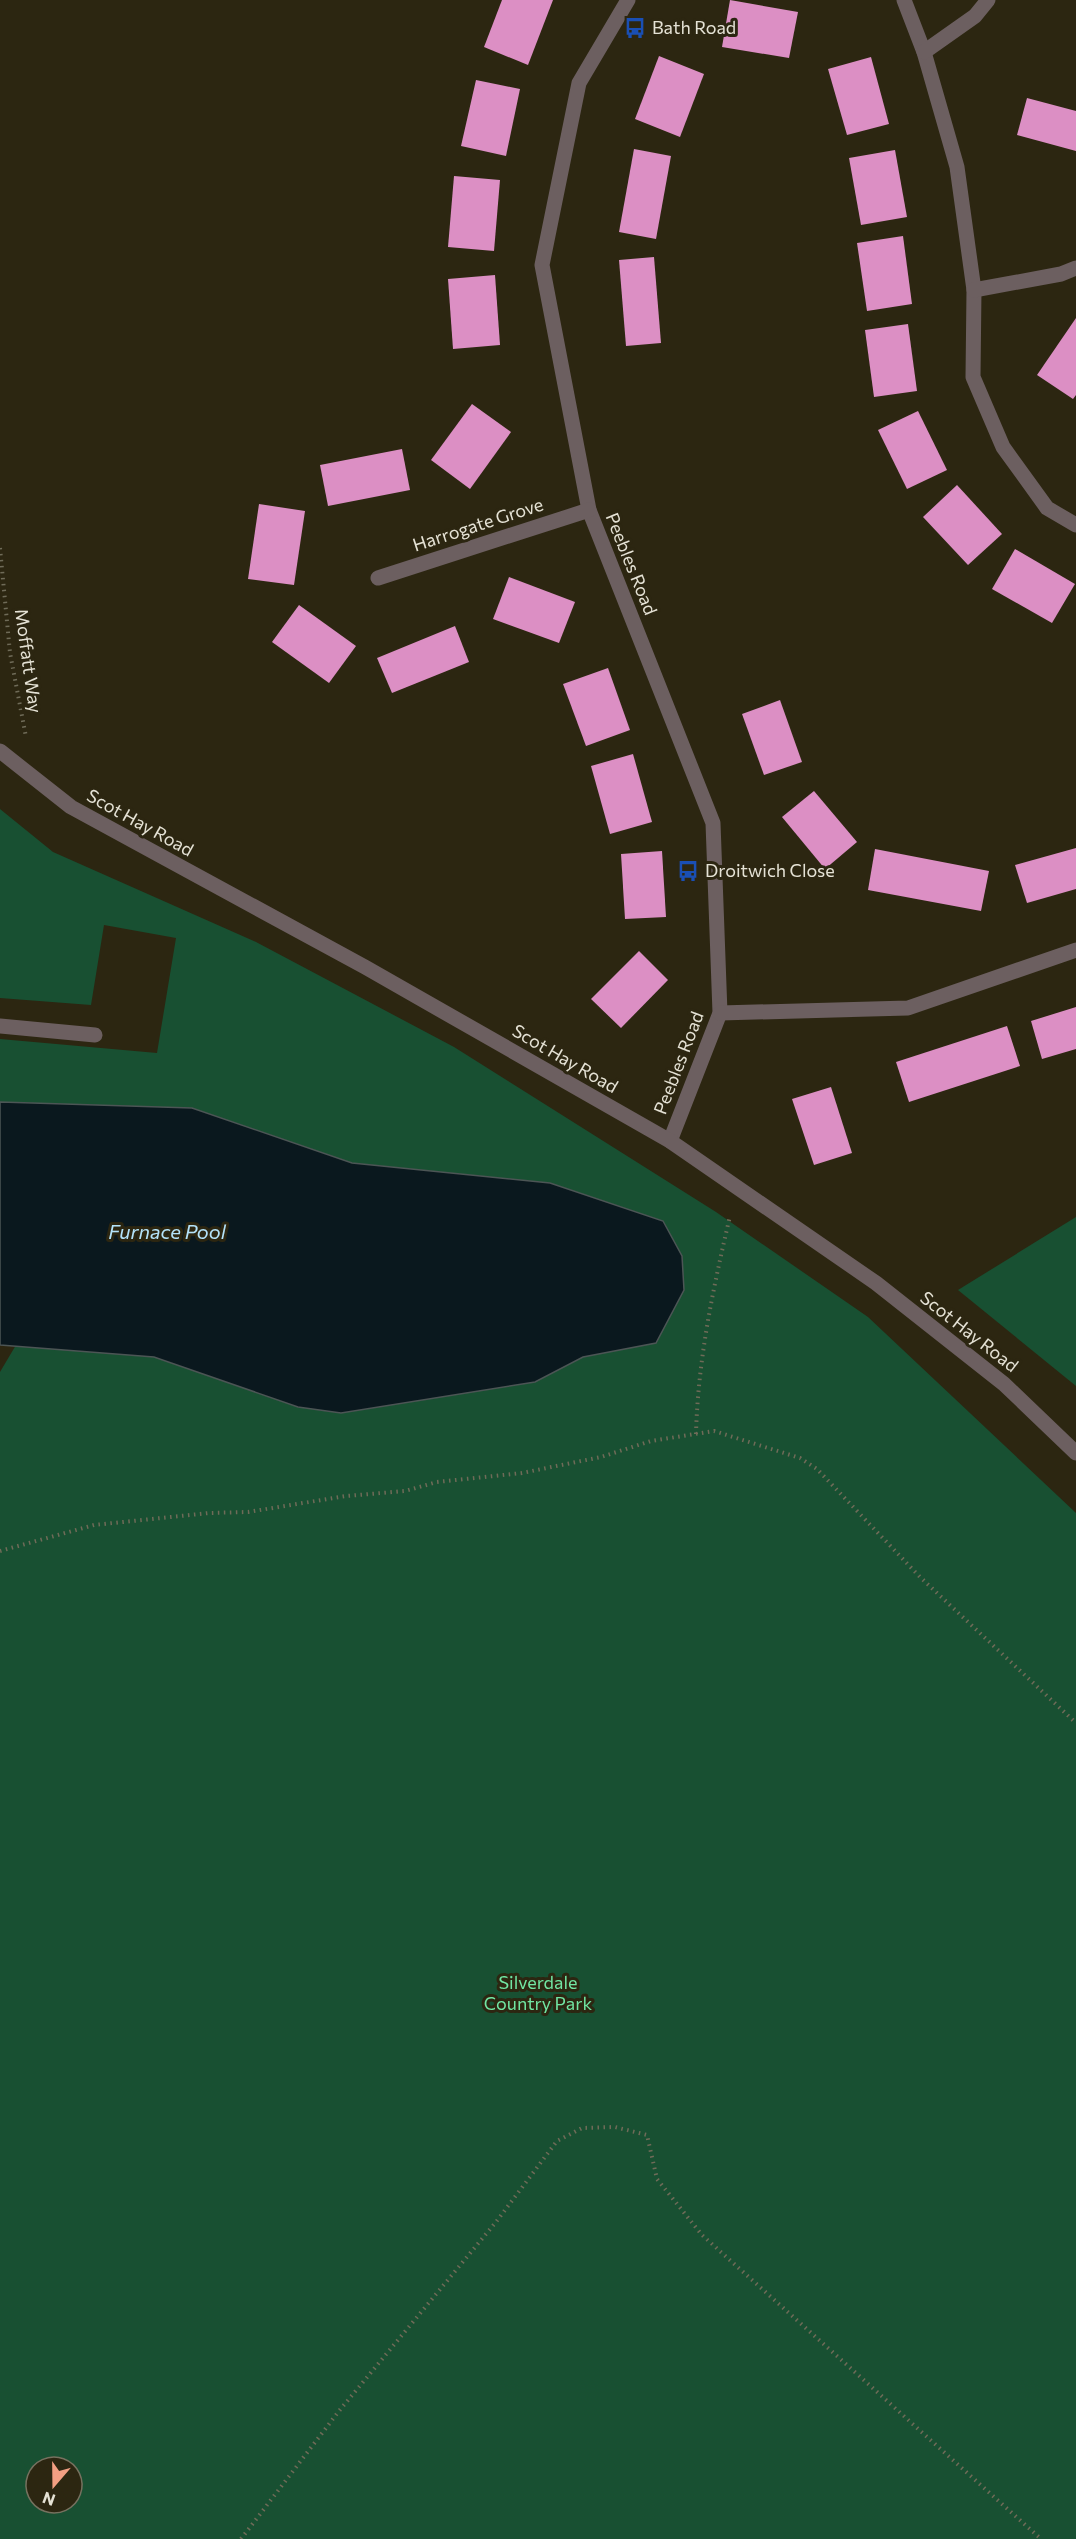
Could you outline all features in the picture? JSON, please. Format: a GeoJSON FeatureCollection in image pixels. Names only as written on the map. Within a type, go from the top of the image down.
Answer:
{"type":"FeatureCollection","features":[{"type":"Feature","properties":{"kind":"street","name":"Peebles Road"},"geometry":{"type":"LineString","coordinates":[[628,0],[579,83],[542,265],[589,510],[713,823],[720,1013],[670,1141]]}},
{"type":"Feature","properties":{"kind":"street"},"geometry":{"type":"LineString","coordinates":[[904,0],[924,52],[957,167],[974,290],[973,377],[1003,447],[1047,508],[1076,525]]}},
{"type":"Feature","properties":{"kind":"street"},"geometry":{"type":"LineString","coordinates":[[924,52],[975,16],[987,0]]}},
{"type":"Feature","properties":{"kind":"street"},"geometry":{"type":"LineString","coordinates":[[974,290],[1061,274],[1076,268]]}},
{"type":"Feature","properties":{"kind":"street","name":"Harrogate Grove"},"geometry":{"type":"LineString","coordinates":[[378,578],[589,510]]}},
{"type":"Feature","properties":{"kind":"street","name":"Scot Hay Road"},"geometry":{"type":"LineString","coordinates":[[0,751],[71,807],[364,967],[670,1141],[876,1283],[1004,1383],[1076,1453]]}},
{"type":"Feature","properties":{"kind":"street"},"geometry":{"type":"LineString","coordinates":[[720,1013],[908,1008],[1076,950]]}},
{"type":"Feature","properties":{"kind":"street"},"geometry":{"type":"LineString","coordinates":[[0,1026],[95,1035]]}},
{"type":"Feature","properties":{"kind":"path","name":"Moffatt Way"},"geometry":{"type":"LineString","coordinates":[[0,548],[10,653],[34,778]]}},
{"type":"Feature","properties":{"kind":"path"},"geometry":{"type":"LineString","coordinates":[[696,1434],[697,1386],[710,1304],[737,1186]]}},
{"type":"Feature","properties":{"kind":"path"},"geometry":{"type":"LineString","coordinates":[[0,1551],[94,1526],[208,1513],[248,1512],[346,1496],[405,1491],[437,1482],[522,1473],[601,1457],[651,1441],[714,1431],[800,1458],[817,1469],[920,1577],[995,1644],[1017,1670],[1076,1723]]}},
{"type":"Feature","properties":{"kind":"path"},"geometry":{"type":"LineString","coordinates":[[241,2539],[339,2411],[496,2222],[557,2141],[582,2128],[615,2127],[647,2135],[657,2178],[702,2235],[1041,2539]]}},
{"type":"Feature","properties":{"kind":"green space","name":"Silverdale Country Park"},"geometry":{"type":"Polygon","coordinates":[[[0,809],[53,852],[256,942],[454,1047],[716,1212],[868,1317],[1076,1513],[1076,2539],[0,2539],[0,1372],[16,1345],[154,1357],[298,1407],[341,1413],[535,1382],[582,1357],[656,1343],[550,1183],[352,1163],[192,1108],[0,1102],[0,1039],[157,1053],[176,938],[104,925],[91,1005],[0,998],[0,809]]]}},
{"type":"Feature","properties":{"kind":"green space"},"geometry":{"type":"Polygon","coordinates":[[[1076,1217],[1076,1386],[958,1290],[1076,1217]]]}},
{"type":"Feature","properties":{"kind":"water","name":"Furnace Pool"},"geometry":{"type":"Polygon","coordinates":[[[0,1102],[192,1108],[352,1163],[550,1183],[663,1221],[682,1256],[684,1290],[656,1343],[583,1357],[535,1382],[341,1413],[298,1407],[154,1357],[0,1345],[0,1102]]]}},
{"type":"Feature","properties":{"kind":"building"},"geometry":{"type":"Polygon","coordinates":[[[502,0],[553,0],[528,65],[484,47],[502,0]]]}},
{"type":"Feature","properties":{"kind":"building"},"geometry":{"type":"Polygon","coordinates":[[[730,0],[798,12],[789,58],[722,47],[730,0]]]}},
{"type":"Feature","properties":{"kind":"building"},"geometry":{"type":"Polygon","coordinates":[[[659,56],[704,74],[680,137],[635,119],[659,56]]]}},
{"type":"Feature","properties":{"kind":"building"},"geometry":{"type":"Polygon","coordinates":[[[871,57],[889,124],[847,135],[828,69],[871,57]]]}},
{"type":"Feature","properties":{"kind":"building"},"geometry":{"type":"Polygon","coordinates":[[[476,80],[520,89],[506,156],[461,146],[476,80]]]}},
{"type":"Feature","properties":{"kind":"building"},"geometry":{"type":"Polygon","coordinates":[[[1027,98],[1076,111],[1076,151],[1017,135],[1027,98]]]}},
{"type":"Feature","properties":{"kind":"building"},"geometry":{"type":"Polygon","coordinates":[[[634,149],[671,156],[656,239],[619,232],[634,149]]]}},
{"type":"Feature","properties":{"kind":"building"},"geometry":{"type":"Polygon","coordinates":[[[895,150],[907,217],[861,225],[849,158],[895,150]]]}},
{"type":"Feature","properties":{"kind":"building"},"geometry":{"type":"Polygon","coordinates":[[[454,176],[500,180],[494,251],[448,247],[454,176]]]}},
{"type":"Feature","properties":{"kind":"building"},"geometry":{"type":"Polygon","coordinates":[[[903,236],[912,304],[867,311],[857,243],[903,236]]]}},
{"type":"Feature","properties":{"kind":"building"},"geometry":{"type":"Polygon","coordinates":[[[654,257],[661,343],[626,346],[619,260],[654,257]]]}},
{"type":"Feature","properties":{"kind":"building"},"geometry":{"type":"Polygon","coordinates":[[[495,275],[500,345],[453,349],[448,279],[495,275]]]}},
{"type":"Feature","properties":{"kind":"building"},"geometry":{"type":"Polygon","coordinates":[[[1076,318],[1076,395],[1073,399],[1037,375],[1076,318]]]}},
{"type":"Feature","properties":{"kind":"building"},"geometry":{"type":"Polygon","coordinates":[[[908,324],[917,391],[874,397],[865,330],[908,324]]]}},
{"type":"Feature","properties":{"kind":"building"},"geometry":{"type":"Polygon","coordinates":[[[472,404],[511,432],[470,489],[431,460],[472,404]]]}},
{"type":"Feature","properties":{"kind":"building"},"geometry":{"type":"Polygon","coordinates":[[[918,411],[947,470],[907,489],[878,430],[918,411]]]}},
{"type":"Feature","properties":{"kind":"building"},"geometry":{"type":"Polygon","coordinates":[[[402,449],[410,490],[328,506],[320,465],[402,449]]]}},
{"type":"Feature","properties":{"kind":"building"},"geometry":{"type":"Polygon","coordinates":[[[957,485],[1002,534],[968,565],[923,517],[957,485]]]}},
{"type":"Feature","properties":{"kind":"building"},"geometry":{"type":"Polygon","coordinates":[[[259,504],[305,511],[294,585],[248,579],[259,504]]]}},
{"type":"Feature","properties":{"kind":"building"},"geometry":{"type":"Polygon","coordinates":[[[1015,549],[1075,584],[1052,623],[992,589],[1015,549]]]}},
{"type":"Feature","properties":{"kind":"building"},"geometry":{"type":"Polygon","coordinates":[[[509,577],[575,602],[559,643],[493,619],[509,577]]]}},
{"type":"Feature","properties":{"kind":"building"},"geometry":{"type":"Polygon","coordinates":[[[299,605],[356,646],[329,683],[272,642],[299,605]]]}},
{"type":"Feature","properties":{"kind":"building"},"geometry":{"type":"Polygon","coordinates":[[[455,626],[469,662],[392,693],[377,658],[455,626]]]}},
{"type":"Feature","properties":{"kind":"building"},"geometry":{"type":"Polygon","coordinates":[[[608,668],[630,730],[586,746],[563,684],[608,668]]]}},
{"type":"Feature","properties":{"kind":"building"},"geometry":{"type":"Polygon","coordinates":[[[780,700],[802,762],[764,775],[742,714],[780,700]]]}},
{"type":"Feature","properties":{"kind":"building"},"geometry":{"type":"Polygon","coordinates":[[[633,754],[652,822],[610,834],[591,766],[633,754]]]}},
{"type":"Feature","properties":{"kind":"building"},"geometry":{"type":"Polygon","coordinates":[[[814,791],[857,842],[825,869],[782,817],[814,791]]]}},
{"type":"Feature","properties":{"kind":"building"},"geometry":{"type":"Polygon","coordinates":[[[1076,848],[1076,889],[1027,903],[1015,865],[1076,848]]]}},
{"type":"Feature","properties":{"kind":"building"},"geometry":{"type":"Polygon","coordinates":[[[875,849],[989,871],[981,911],[868,890],[875,849]]]}},
{"type":"Feature","properties":{"kind":"building"},"geometry":{"type":"Polygon","coordinates":[[[662,851],[666,917],[625,919],[621,854],[662,851]]]}},
{"type":"Feature","properties":{"kind":"building"},"geometry":{"type":"Polygon","coordinates":[[[639,951],[668,980],[621,1028],[591,999],[639,951]]]}},
{"type":"Feature","properties":{"kind":"building"},"geometry":{"type":"Polygon","coordinates":[[[1076,1007],[1076,1049],[1042,1059],[1031,1021],[1076,1007]]]}},
{"type":"Feature","properties":{"kind":"building"},"geometry":{"type":"Polygon","coordinates":[[[1007,1026],[1020,1066],[909,1102],[896,1062],[1007,1026]]]}},
{"type":"Feature","properties":{"kind":"building"},"geometry":{"type":"Polygon","coordinates":[[[831,1087],[852,1153],[814,1165],[792,1099],[831,1087]]]}},
{"type":"Feature","properties":{"kind":"place","name":"Bath Road"},"geometry":{"type":"Point","coordinates":[635,28]}},
{"type":"Feature","properties":{"kind":"place","name":"Droitwich Close"},"geometry":{"type":"Point","coordinates":[688,871]}}]}
